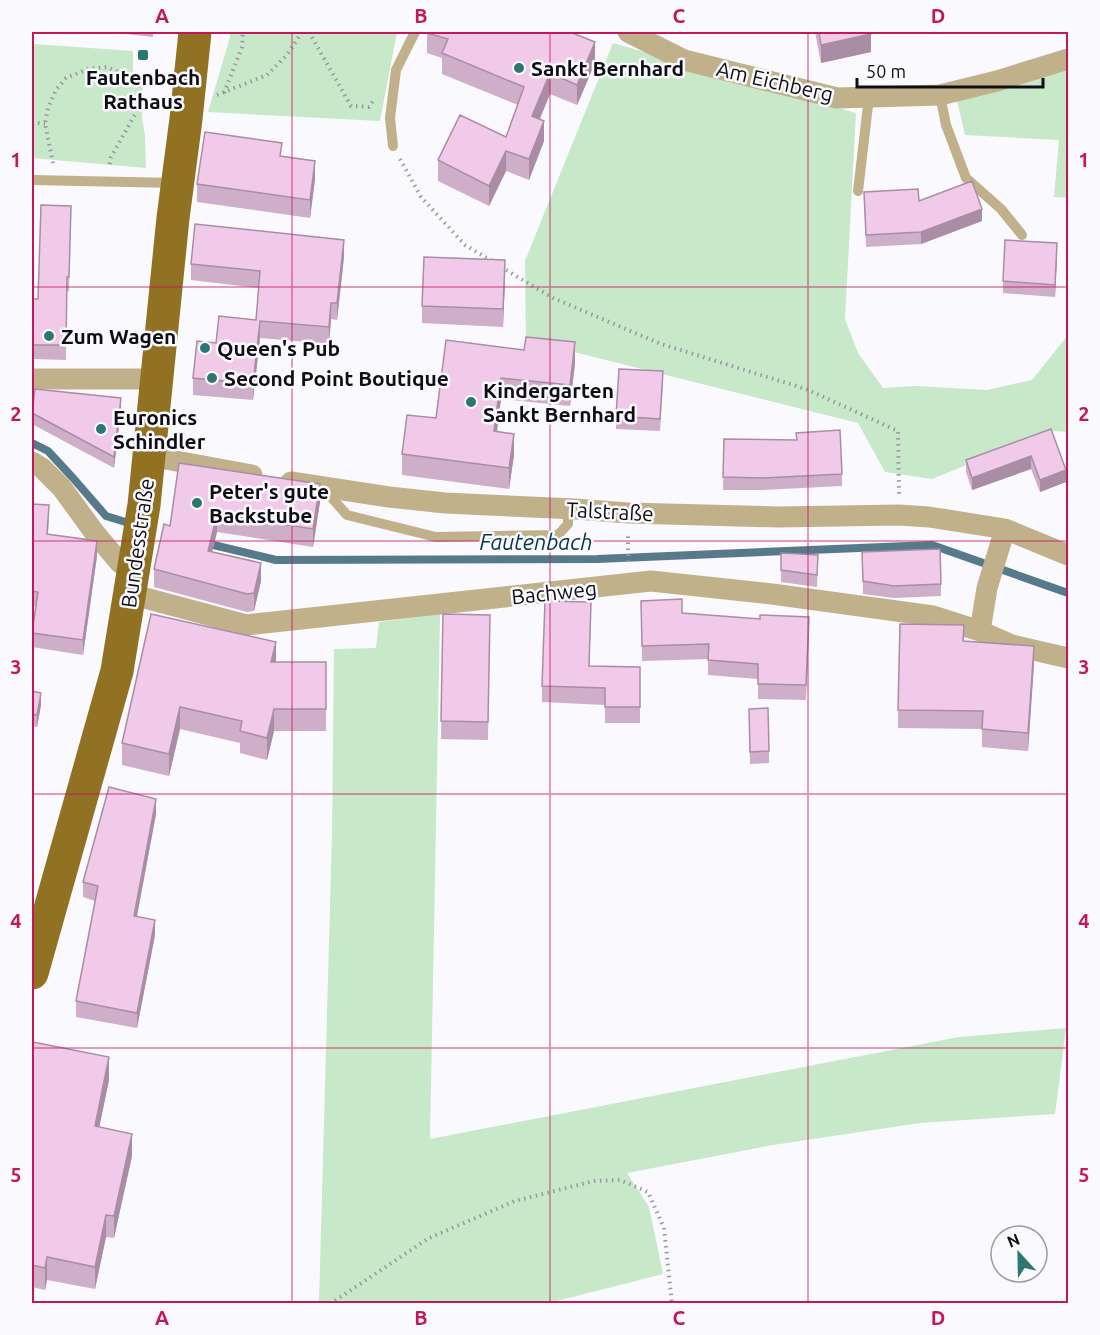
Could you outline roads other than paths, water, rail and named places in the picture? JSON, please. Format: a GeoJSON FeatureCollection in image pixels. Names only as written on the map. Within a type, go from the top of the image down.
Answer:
{"type":"FeatureCollection","features":[{"type":"Feature","properties":{"kind":"main road","name":"Bundesstraße"},"geometry":{"type":"LineString","coordinates":[[32,973],[117,671],[144,505],[173,218],[195,32]]}},
{"type":"Feature","properties":{"kind":"street","name":"Am Eichberg"},"geometry":{"type":"LineString","coordinates":[[628,32],[684,60],[837,98],[940,95],[997,81],[1068,59]]}},
{"type":"Feature","properties":{"kind":"street"},"geometry":{"type":"LineString","coordinates":[[32,379],[140,379],[156,383]]}},
{"type":"Feature","properties":{"kind":"street","name":"Talstraße"},"geometry":{"type":"LineString","coordinates":[[149,456],[323,488],[445,503],[628,513],[778,517],[899,515],[929,517],[1005,529],[1068,555]]}},
{"type":"Feature","properties":{"kind":"street","name":"Bachweg"},"geometry":{"type":"LineString","coordinates":[[32,462],[42,468],[62,488],[120,563],[134,566],[246,625],[651,581],[771,594],[933,616],[980,631],[1012,645],[1068,658]]}},
{"type":"Feature","properties":{"kind":"street"},"geometry":{"type":"LineString","coordinates":[[980,631],[987,588],[1005,529]]}},
{"type":"Feature","properties":{"kind":"lane"},"geometry":{"type":"LineString","coordinates":[[393,146],[390,118],[396,70],[415,32]]}},
{"type":"Feature","properties":{"kind":"lane"},"geometry":{"type":"LineString","coordinates":[[940,95],[946,125],[966,178],[1001,209],[1022,235]]}},
{"type":"Feature","properties":{"kind":"lane"},"geometry":{"type":"LineString","coordinates":[[858,191],[869,97]]}},
{"type":"Feature","properties":{"kind":"lane"},"geometry":{"type":"LineString","coordinates":[[32,180],[178,183]]}},
{"type":"Feature","properties":{"kind":"lane"},"geometry":{"type":"LineString","coordinates":[[323,488],[347,515],[436,537],[558,535],[568,524],[568,509]]}},
{"type":"Feature","properties":{"kind":"waterway","name":"Fautenbach"},"geometry":{"type":"LineString","coordinates":[[32,443],[48,451],[106,516],[132,524]]}},
{"type":"Feature","properties":{"kind":"waterway","name":"Fautenbach"},"geometry":{"type":"LineString","coordinates":[[205,543],[276,560],[597,559],[932,545],[1068,593]]}},
{"type":"Feature","properties":{"kind":"place","name":"Fautenbach Rathaus"},"geometry":{"type":"Point","coordinates":[143,55]}},
{"type":"Feature","properties":{"kind":"place","name":"Sankt Bernhard"},"geometry":{"type":"Point","coordinates":[519,68]}},
{"type":"Feature","properties":{"kind":"place","name":"Zum Wagen"},"geometry":{"type":"Point","coordinates":[49,336]}},
{"type":"Feature","properties":{"kind":"place","name":"Queen's Pub"},"geometry":{"type":"Point","coordinates":[205,348]}},
{"type":"Feature","properties":{"kind":"place","name":"Second Point Boutique"},"geometry":{"type":"Point","coordinates":[212,378]}},
{"type":"Feature","properties":{"kind":"place","name":"Kindergarten Sankt Bernhard"},"geometry":{"type":"Point","coordinates":[471,402]}},
{"type":"Feature","properties":{"kind":"place","name":"Euronics Schindler"},"geometry":{"type":"Point","coordinates":[101,429]}},
{"type":"Feature","properties":{"kind":"place","name":"Peter's gute Backstube"},"geometry":{"type":"Point","coordinates":[197,503]}}]}
